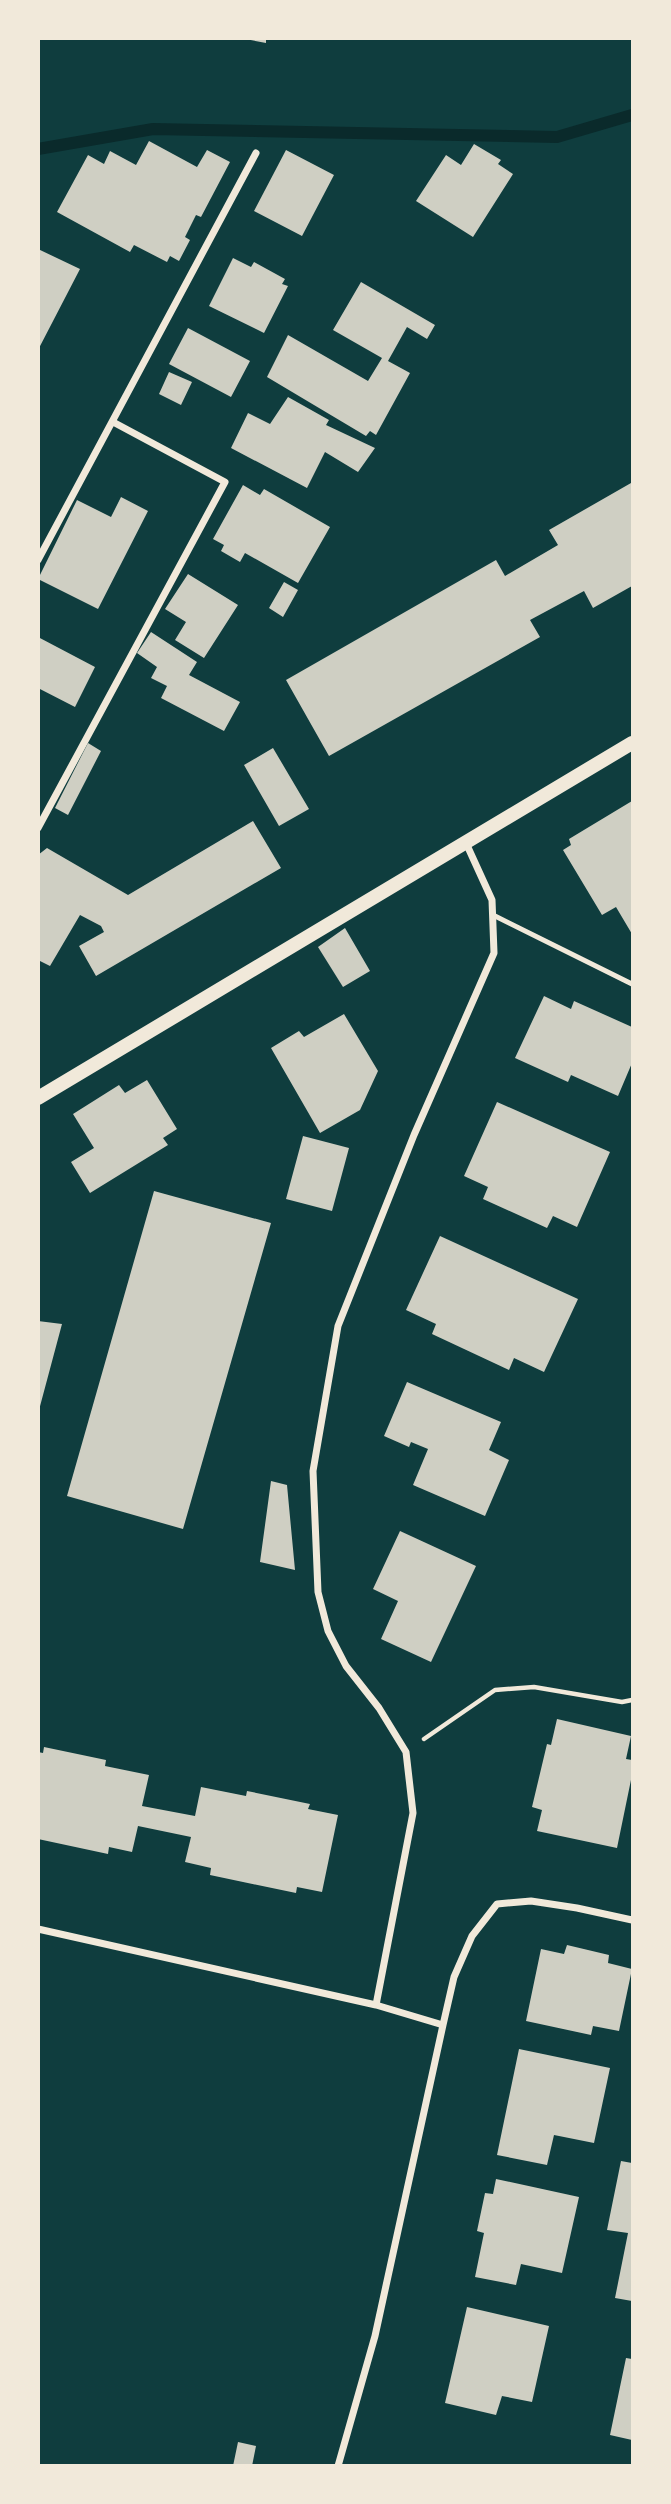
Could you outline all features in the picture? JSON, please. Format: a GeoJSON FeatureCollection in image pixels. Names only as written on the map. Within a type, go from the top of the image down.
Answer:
{"type":"FeatureCollection","features":[{"type":"Feature","properties":{"kind":"main road"},"geometry":{"type":"LineString","coordinates":[[38,1098],[632,743]]}},
{"type":"Feature","properties":{"kind":"street"},"geometry":{"type":"LineString","coordinates":[[38,560],[256,153]]}},
{"type":"Feature","properties":{"kind":"street"},"geometry":{"type":"LineString","coordinates":[[38,828],[225,482],[113,422]]}},
{"type":"Feature","properties":{"kind":"street"},"geometry":{"type":"LineString","coordinates":[[376,2005],[413,1814],[406,1752],[379,1709],[346,1667],[328,1630],[318,1592],[313,1471],[338,1326],[414,1135],[494,953],[492,900],[466,843]]}},
{"type":"Feature","properties":{"kind":"street"},"geometry":{"type":"LineString","coordinates":[[338,2466],[375,2336],[454,1978],[472,1936],[497,1904],[531,1902],[577,1908],[632,1920]]}},
{"type":"Feature","properties":{"kind":"street"},"geometry":{"type":"LineString","coordinates":[[38,1929],[376,2005],[443,2025]]}},
{"type":"Feature","properties":{"kind":"lane"},"geometry":{"type":"LineString","coordinates":[[493,915],[632,984]]}},
{"type":"Feature","properties":{"kind":"path"},"geometry":{"type":"LineString","coordinates":[[406,1752],[495,1690],[534,1687],[622,1702],[632,1700]]}},
{"type":"Feature","properties":{"kind":"building"},"geometry":{"type":"Polygon","coordinates":[[[240,38],[266,38],[266,43],[240,38]]]}},
{"type":"Feature","properties":{"kind":"building"},"geometry":{"type":"Polygon","coordinates":[[[149,141],[197,167],[207,150],[230,162],[201,217],[196,215],[185,237],[190,240],[179,261],[170,256],[167,262],[134,245],[130,252],[57,212],[88,155],[104,164],[110,151],[136,165],[149,141]]]}},
{"type":"Feature","properties":{"kind":"building"},"geometry":{"type":"Polygon","coordinates":[[[474,144],[501,160],[498,164],[513,174],[473,237],[416,201],[446,155],[461,165],[474,144]]]}},
{"type":"Feature","properties":{"kind":"building"},"geometry":{"type":"Polygon","coordinates":[[[286,150],[334,175],[302,236],[254,211],[286,150]]]}},
{"type":"Feature","properties":{"kind":"building"},"geometry":{"type":"Polygon","coordinates":[[[38,249],[80,269],[38,350],[38,249]]]}},
{"type":"Feature","properties":{"kind":"building"},"geometry":{"type":"Polygon","coordinates":[[[233,258],[251,267],[254,262],[285,279],[282,284],[288,286],[264,333],[209,306],[233,258]]]}},
{"type":"Feature","properties":{"kind":"building"},"geometry":{"type":"Polygon","coordinates":[[[361,282],[435,325],[427,339],[407,327],[388,361],[410,373],[376,435],[370,431],[366,436],[267,377],[288,335],[368,381],[382,358],[333,330],[361,282]]]}},
{"type":"Feature","properties":{"kind":"building"},"geometry":{"type":"Polygon","coordinates":[[[188,328],[250,361],[231,397],[169,364],[188,328]]]}},
{"type":"Feature","properties":{"kind":"building"},"geometry":{"type":"Polygon","coordinates":[[[169,372],[192,382],[181,405],[159,394],[169,372]]]}},
{"type":"Feature","properties":{"kind":"building"},"geometry":{"type":"Polygon","coordinates":[[[288,397],[329,420],[326,425],[375,448],[358,472],[325,452],[307,488],[231,448],[248,413],[270,424],[288,397]]]}},
{"type":"Feature","properties":{"kind":"building"},"geometry":{"type":"Polygon","coordinates":[[[631,483],[632,586],[593,608],[584,591],[530,620],[540,637],[329,756],[286,680],[496,560],[505,576],[558,545],[549,530],[631,483]]]}},
{"type":"Feature","properties":{"kind":"building"},"geometry":{"type":"Polygon","coordinates":[[[243,485],[260,495],[264,489],[330,527],[298,583],[245,553],[240,562],[221,551],[224,545],[213,539],[243,485]]]}},
{"type":"Feature","properties":{"kind":"building"},"geometry":{"type":"Polygon","coordinates":[[[121,497],[148,511],[98,609],[38,579],[77,500],[111,517],[121,497]]]}},
{"type":"Feature","properties":{"kind":"building"},"geometry":{"type":"Polygon","coordinates":[[[188,574],[238,605],[204,658],[175,640],[186,622],[165,609],[188,574]]]}},
{"type":"Feature","properties":{"kind":"building"},"geometry":{"type":"Polygon","coordinates":[[[284,582],[298,590],[283,617],[269,608],[284,582]]]}},
{"type":"Feature","properties":{"kind":"building"},"geometry":{"type":"Polygon","coordinates":[[[151,632],[197,662],[189,675],[240,702],[224,731],[161,698],[167,686],[151,678],[157,667],[137,653],[151,632]]]}},
{"type":"Feature","properties":{"kind":"building"},"geometry":{"type":"Polygon","coordinates":[[[38,637],[95,667],[75,707],[38,688],[38,637]]]}},
{"type":"Feature","properties":{"kind":"building"},"geometry":{"type":"Polygon","coordinates":[[[88,743],[101,751],[68,815],[55,808],[88,743]]]}},
{"type":"Feature","properties":{"kind":"building"},"geometry":{"type":"Polygon","coordinates":[[[273,748],[309,809],[279,826],[244,765],[273,748]]]}},
{"type":"Feature","properties":{"kind":"building"},"geometry":{"type":"Polygon","coordinates":[[[632,801],[632,934],[616,907],[602,915],[563,850],[571,845],[569,839],[632,801]]]}},
{"type":"Feature","properties":{"kind":"building"},"geometry":{"type":"Polygon","coordinates":[[[253,821],[281,868],[96,976],[79,946],[104,932],[101,926],[80,915],[50,966],[38,960],[38,855],[47,848],[128,895],[253,821]]]}},
{"type":"Feature","properties":{"kind":"building"},"geometry":{"type":"Polygon","coordinates":[[[345,928],[370,971],[343,987],[318,947],[345,928]]]}},
{"type":"Feature","properties":{"kind":"building"},"geometry":{"type":"Polygon","coordinates":[[[544,996],[571,1009],[574,1001],[632,1027],[632,1063],[618,1096],[571,1075],[568,1082],[515,1058],[544,996]]]}},
{"type":"Feature","properties":{"kind":"building"},"geometry":{"type":"Polygon","coordinates":[[[344,1014],[378,1071],[360,1110],[320,1133],[271,1048],[299,1031],[304,1037],[344,1014]]]}},
{"type":"Feature","properties":{"kind":"building"},"geometry":{"type":"Polygon","coordinates":[[[147,1080],[177,1129],[163,1138],[168,1145],[90,1193],[71,1162],[94,1148],[73,1114],[119,1085],[125,1093],[147,1080]]]}},
{"type":"Feature","properties":{"kind":"building"},"geometry":{"type":"Polygon","coordinates":[[[497,1102],[610,1152],[577,1227],[553,1216],[547,1228],[483,1199],[488,1187],[464,1176],[497,1102]]]}},
{"type":"Feature","properties":{"kind":"building"},"geometry":{"type":"Polygon","coordinates":[[[303,1136],[349,1148],[332,1211],[286,1199],[303,1136]]]}},
{"type":"Feature","properties":{"kind":"building"},"geometry":{"type":"Polygon","coordinates":[[[154,1191],[271,1223],[183,1529],[67,1496],[154,1191]]]}},
{"type":"Feature","properties":{"kind":"building"},"geometry":{"type":"Polygon","coordinates":[[[440,1236],[578,1299],[544,1372],[514,1358],[509,1370],[432,1334],[436,1324],[406,1310],[440,1236]]]}},
{"type":"Feature","properties":{"kind":"building"},"geometry":{"type":"Polygon","coordinates":[[[38,1321],[62,1324],[39,1410],[38,1409],[38,1321]]]}},
{"type":"Feature","properties":{"kind":"building"},"geometry":{"type":"Polygon","coordinates":[[[407,1382],[501,1422],[489,1450],[509,1460],[485,1516],[413,1485],[428,1449],[411,1442],[409,1447],[384,1436],[407,1382]]]}},
{"type":"Feature","properties":{"kind":"building"},"geometry":{"type":"Polygon","coordinates":[[[271,1481],[287,1485],[295,1570],[260,1562],[271,1481]]]}},
{"type":"Feature","properties":{"kind":"building"},"geometry":{"type":"Polygon","coordinates":[[[400,1531],[476,1566],[431,1662],[381,1639],[398,1601],[373,1589],[400,1531]]]}},
{"type":"Feature","properties":{"kind":"building"},"geometry":{"type":"Polygon","coordinates":[[[557,1719],[631,1736],[626,1759],[632,1760],[632,1775],[617,1848],[537,1831],[542,1810],[532,1807],[547,1744],[551,1745],[557,1719]]]}},
{"type":"Feature","properties":{"kind":"building"},"geometry":{"type":"Polygon","coordinates":[[[44,1747],[106,1760],[105,1766],[149,1775],[142,1806],[195,1816],[201,1787],[246,1796],[247,1791],[310,1804],[308,1809],[338,1815],[322,1892],[297,1887],[296,1893],[210,1875],[211,1868],[185,1862],[191,1837],[138,1826],[132,1852],[109,1847],[108,1854],[38,1839],[38,1752],[43,1753],[44,1747]]]}},
{"type":"Feature","properties":{"kind":"building"},"geometry":{"type":"Polygon","coordinates":[[[567,1945],[609,1955],[608,1963],[632,1969],[619,2031],[593,2026],[591,2035],[526,2021],[541,1949],[564,1954],[567,1945]]]}},
{"type":"Feature","properties":{"kind":"building"},"geometry":{"type":"Polygon","coordinates":[[[519,2049],[610,2068],[594,2143],[554,2135],[547,2165],[497,2155],[519,2049]]]}},
{"type":"Feature","properties":{"kind":"building"},"geometry":{"type":"Polygon","coordinates":[[[621,2161],[632,2163],[632,2301],[615,2298],[628,2233],[607,2230],[621,2161]]]}},
{"type":"Feature","properties":{"kind":"building"},"geometry":{"type":"Polygon","coordinates":[[[496,2179],[579,2197],[562,2273],[521,2264],[516,2285],[475,2277],[484,2233],[477,2231],[485,2193],[493,2194],[496,2179]]]}},
{"type":"Feature","properties":{"kind":"building"},"geometry":{"type":"Polygon","coordinates":[[[467,2307],[549,2326],[532,2402],[502,2396],[496,2415],[445,2403],[467,2307]]]}},
{"type":"Feature","properties":{"kind":"building"},"geometry":{"type":"Polygon","coordinates":[[[626,2358],[632,2359],[632,2440],[610,2435],[626,2358]]]}},
{"type":"Feature","properties":{"kind":"building"},"geometry":{"type":"Polygon","coordinates":[[[238,2442],[256,2446],[252,2466],[233,2466],[238,2442]]]}},
{"type":"Feature","properties":{"kind":"waterway"},"geometry":{"type":"LineString","coordinates":[[38,149],[153,129],[557,137],[632,115]]}}]}
